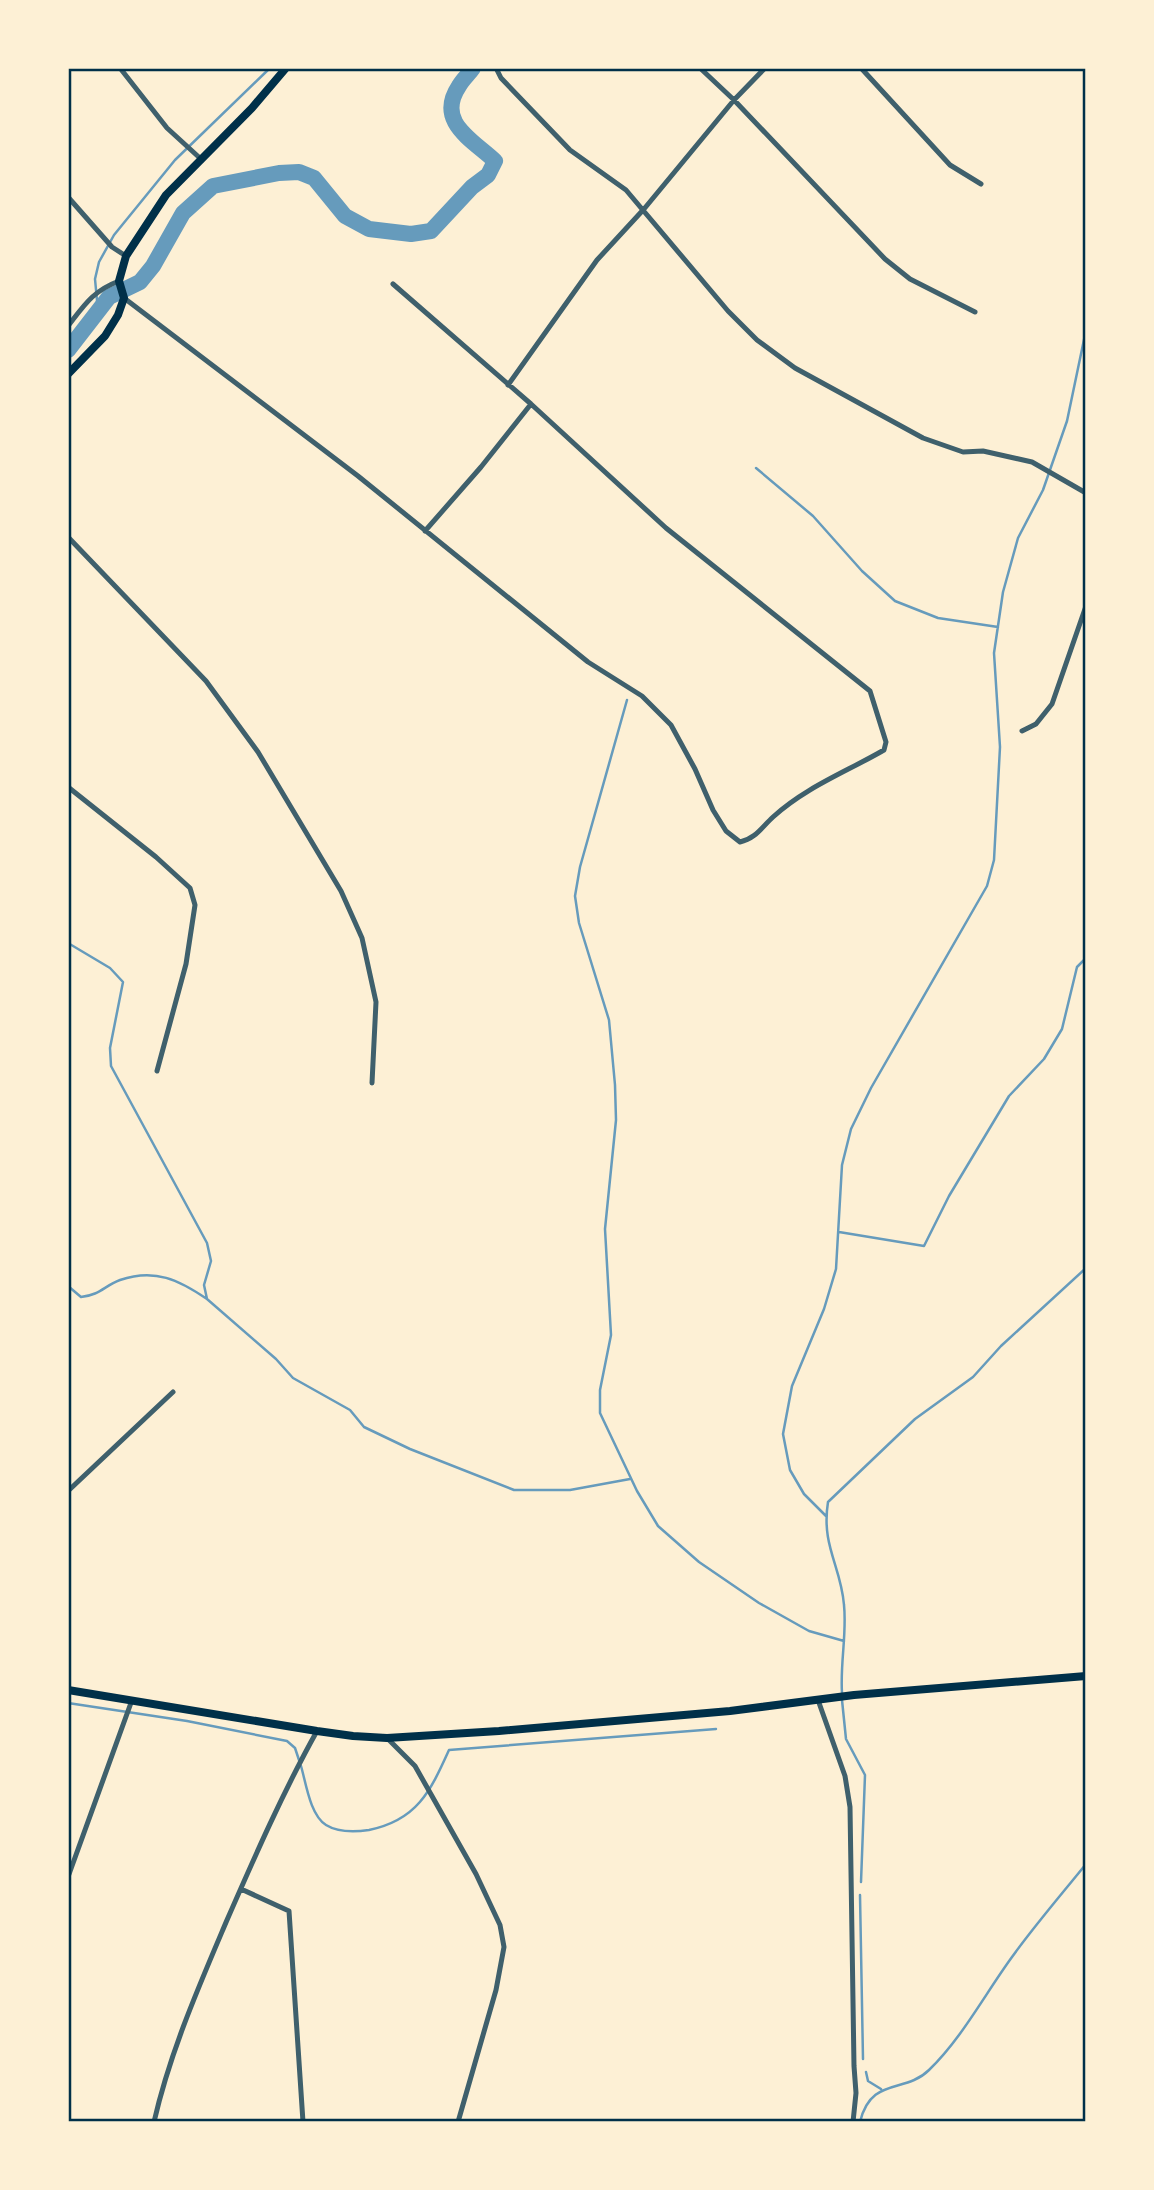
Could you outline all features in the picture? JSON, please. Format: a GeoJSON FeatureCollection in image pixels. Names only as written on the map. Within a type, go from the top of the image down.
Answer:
{"type":"FeatureCollection","features":[{"type":"Feature","properties":{"kind":"main road"},"geometry":{"type":"LineString","coordinates":[[68,374],[105,336],[118,315],[124,298],[119,281],[126,256],[166,195],[202,160],[286,68]]}},
{"type":"Feature","properties":{"kind":"main road"},"geometry":{"type":"LineString","coordinates":[[68,1690],[317,1731],[387,1738],[703,1713],[848,1696],[1086,1676]]}},
{"type":"Feature","properties":{"kind":"street"},"geometry":{"type":"LineString","coordinates":[[120,68],[167,128],[202,160]]}},
{"type":"Feature","properties":{"kind":"street"},"geometry":{"type":"LineString","coordinates":[[496,68],[501,78],[570,150],[626,190],[728,311],[757,340],[795,368],[923,438],[963,452],[983,451],[1031,462],[1086,493]]}},
{"type":"Feature","properties":{"kind":"street"},"geometry":{"type":"LineString","coordinates":[[700,68],[734,100],[885,259],[909,279],[975,312]]}},
{"type":"Feature","properties":{"kind":"street"},"geometry":{"type":"LineString","coordinates":[[508,385],[597,261],[734,100],[765,68]]}},
{"type":"Feature","properties":{"kind":"street"},"geometry":{"type":"LineString","coordinates":[[861,68],[950,164],[981,184]]}},
{"type":"Feature","properties":{"kind":"street"},"geometry":{"type":"LineString","coordinates":[[68,197],[112,247],[126,256]]}},
{"type":"Feature","properties":{"kind":"street"},"geometry":{"type":"LineString","coordinates":[[68,326],[101,287],[119,281]]}},
{"type":"Feature","properties":{"kind":"street"},"geometry":{"type":"LineString","coordinates":[[124,298],[425,531],[588,662],[642,696],[671,725],[713,810],[726,831],[740,842],[750,840],[807,790],[852,769],[884,750],[886,742],[870,691],[666,528],[531,404],[393,284]]}},
{"type":"Feature","properties":{"kind":"street"},"geometry":{"type":"LineString","coordinates":[[425,531],[531,404]]}},
{"type":"Feature","properties":{"kind":"street"},"geometry":{"type":"LineString","coordinates":[[68,537],[206,681],[258,752],[341,891],[362,938],[376,1002],[372,1083]]}},
{"type":"Feature","properties":{"kind":"street"},"geometry":{"type":"LineString","coordinates":[[1022,731],[1036,724],[1052,704],[1086,606]]}},
{"type":"Feature","properties":{"kind":"street"},"geometry":{"type":"LineString","coordinates":[[68,787],[156,857],[190,888],[195,905],[186,964],[157,1071]]}},
{"type":"Feature","properties":{"kind":"street"},"geometry":{"type":"LineString","coordinates":[[68,1491],[173,1392]]}},
{"type":"Feature","properties":{"kind":"street"},"geometry":{"type":"LineString","coordinates":[[68,1877],[132,1700]]}},
{"type":"Feature","properties":{"kind":"street"},"geometry":{"type":"LineString","coordinates":[[818,1700],[845,1776],[850,1807],[853,2066],[856,2093],[853,2122]]}},
{"type":"Feature","properties":{"kind":"street"},"geometry":{"type":"LineString","coordinates":[[154,2122],[175,2049],[241,1889],[289,1780],[317,1731]]}},
{"type":"Feature","properties":{"kind":"street"},"geometry":{"type":"LineString","coordinates":[[387,1738],[415,1766],[476,1874],[500,1924],[503,1947],[496,1990],[458,2122]]}},
{"type":"Feature","properties":{"kind":"street"},"geometry":{"type":"LineString","coordinates":[[241,1889],[289,1910],[303,2122]]}},
{"type":"Feature","properties":{"kind":"waterway"},"geometry":{"type":"LineString","coordinates":[[98,311],[95,279],[99,262],[114,235],[175,160],[270,68]]}},
{"type":"Feature","properties":{"kind":"waterway"},"geometry":{"type":"LineString","coordinates":[[68,350],[109,297],[140,282],[153,266],[183,213],[213,186],[279,173],[299,172],[314,178],[345,216],[369,229],[411,234],[431,231],[472,187],[488,175],[495,161],[460,129],[451,110],[459,86],[473,68]]}},
{"type":"Feature","properties":{"kind":"waterway"},"geometry":{"type":"LineString","coordinates":[[826,1516],[804,1494],[790,1470],[783,1434],[792,1386],[824,1309],[836,1269],[842,1165],[851,1129],[871,1088],[987,886],[994,860],[1000,747],[994,653],[1003,592],[1018,538],[1043,490],[1067,421],[1086,330]]}},
{"type":"Feature","properties":{"kind":"waterway"},"geometry":{"type":"LineString","coordinates":[[756,468],[813,516],[862,571],[895,601],[938,618],[998,627]]}},
{"type":"Feature","properties":{"kind":"waterway"},"geometry":{"type":"LineString","coordinates":[[627,700],[580,867],[575,896],[579,923],[609,1020],[615,1085],[616,1120],[605,1229],[611,1335],[600,1390],[600,1413],[637,1491],[658,1526],[699,1562],[759,1603],[809,1631],[844,1641]]}},
{"type":"Feature","properties":{"kind":"waterway"},"geometry":{"type":"LineString","coordinates":[[68,943],[110,968],[123,982],[110,1048],[111,1066],[207,1243],[211,1261],[204,1285],[207,1299],[276,1359],[293,1378],[350,1410],[364,1427],[410,1449],[514,1490],[570,1490],[630,1479]]}},
{"type":"Feature","properties":{"kind":"waterway"},"geometry":{"type":"LineString","coordinates":[[839,1232],[924,1246],[949,1196],[1009,1096],[1044,1059],[1062,1029],[1077,967],[1086,958]]}},
{"type":"Feature","properties":{"kind":"waterway"},"geometry":{"type":"LineString","coordinates":[[842,1693],[844,1605],[829,1544],[828,1502],[915,1419],[973,1377],[1001,1346],[1086,1268]]}},
{"type":"Feature","properties":{"kind":"waterway"},"geometry":{"type":"LineString","coordinates":[[68,1286],[81,1297],[120,1280],[144,1275],[156,1276],[176,1281],[207,1299]]}},
{"type":"Feature","properties":{"kind":"waterway"},"geometry":{"type":"LineString","coordinates":[[842,1700],[846,1739],[865,1775],[861,1882]]}},
{"type":"Feature","properties":{"kind":"waterway"},"geometry":{"type":"LineString","coordinates":[[68,1703],[187,1721],[287,1741],[295,1748],[299,1760]]}},
{"type":"Feature","properties":{"kind":"waterway"},"geometry":{"type":"LineString","coordinates":[[301,1766],[309,1798],[321,1820],[336,1829],[358,1831],[385,1825],[410,1811],[428,1791],[449,1750],[716,1729]]}},
{"type":"Feature","properties":{"kind":"waterway"},"geometry":{"type":"LineString","coordinates":[[860,2122],[872,2098],[880,2092],[920,2077],[941,2057],[963,2030],[1021,1945],[1086,1864]]}},
{"type":"Feature","properties":{"kind":"waterway"},"geometry":{"type":"LineString","coordinates":[[860,1895],[863,2059]]}},
{"type":"Feature","properties":{"kind":"waterway"},"geometry":{"type":"LineString","coordinates":[[866,2072],[868,2081],[881,2089]]}}]}
